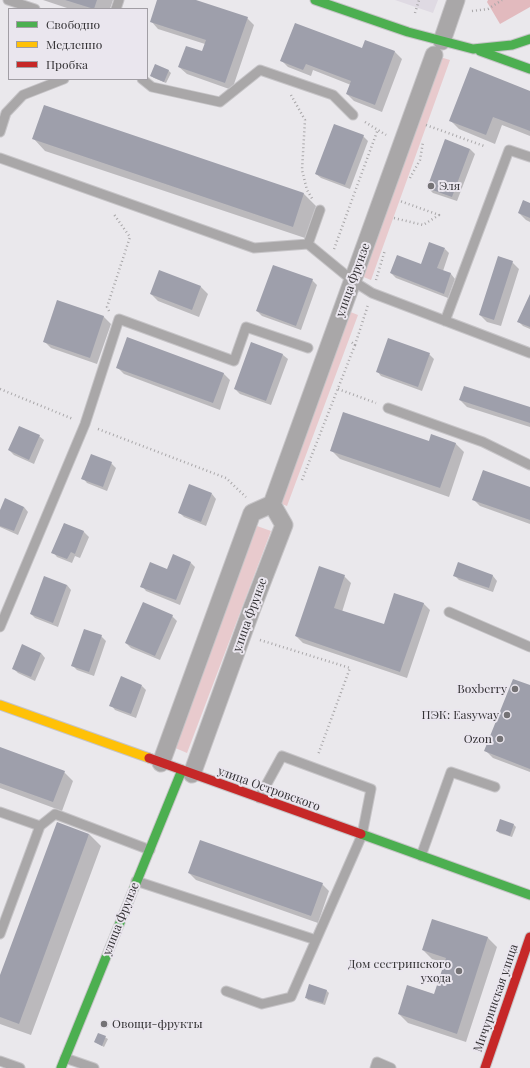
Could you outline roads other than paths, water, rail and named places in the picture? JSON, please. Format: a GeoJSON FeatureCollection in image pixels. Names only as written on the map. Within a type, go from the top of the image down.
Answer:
{"type":"FeatureCollection","features":[{"type":"Feature","properties":{"kind":"street"},"geometry":{"type":"LineString","coordinates":[[315,0],[408,32],[438,48],[473,48],[512,45],[530,39]]}},
{"type":"Feature","properties":{"kind":"street","name":"улица Фрунзе"},"geometry":{"type":"LineString","coordinates":[[161,763],[252,513],[266,507],[335,330],[410,121],[454,7]]}},
{"type":"Feature","properties":{"kind":"street"},"geometry":{"type":"LineString","coordinates":[[473,48],[530,69]]}},
{"type":"Feature","properties":{"kind":"street","name":"улица Фрунзе"},"geometry":{"type":"LineString","coordinates":[[61,1068],[136,881],[187,772],[284,525],[266,507]]}},
{"type":"Feature","properties":{"kind":"street","name":"улица Островского"},"geometry":{"type":"LineString","coordinates":[[0,705],[530,895]]}},
{"type":"Feature","properties":{"kind":"street","name":"Мичуринская улица"},"geometry":{"type":"LineString","coordinates":[[485,1068],[530,937]]}},
{"type":"Feature","properties":{"kind":"lane"},"geometry":{"type":"LineString","coordinates":[[8,0],[32,8]]}},
{"type":"Feature","properties":{"kind":"lane"},"geometry":{"type":"LineString","coordinates":[[143,80],[152,87],[220,102],[260,70],[333,95],[353,115]]}},
{"type":"Feature","properties":{"kind":"lane"},"geometry":{"type":"LineString","coordinates":[[0,132],[6,113],[23,95],[61,80]]}},
{"type":"Feature","properties":{"kind":"lane"},"geometry":{"type":"LineString","coordinates":[[445,320],[509,150],[530,157]]}},
{"type":"Feature","properties":{"kind":"lane"},"geometry":{"type":"LineString","coordinates":[[0,158],[98,194],[254,248],[308,244],[353,281],[372,293],[530,353]]}},
{"type":"Feature","properties":{"kind":"lane"},"geometry":{"type":"LineString","coordinates":[[308,244],[320,210]]}},
{"type":"Feature","properties":{"kind":"lane"},"geometry":{"type":"LineString","coordinates":[[0,627],[85,424],[119,319],[234,361],[246,327],[308,348]]}},
{"type":"Feature","properties":{"kind":"lane"},"geometry":{"type":"LineString","coordinates":[[388,408],[483,442],[530,465]]}},
{"type":"Feature","properties":{"kind":"lane"},"geometry":{"type":"LineString","coordinates":[[449,612],[530,647]]}},
{"type":"Feature","properties":{"kind":"lane"},"geometry":{"type":"LineString","coordinates":[[226,991],[262,1004],[291,997],[362,835],[371,789],[282,756],[259,798]]}},
{"type":"Feature","properties":{"kind":"lane"},"geometry":{"type":"LineString","coordinates":[[421,856],[451,772],[495,787]]}},
{"type":"Feature","properties":{"kind":"lane"},"geometry":{"type":"LineString","coordinates":[[0,812],[40,826]]}},
{"type":"Feature","properties":{"kind":"lane"},"geometry":{"type":"LineString","coordinates":[[0,934],[40,826],[55,814],[150,850]]}},
{"type":"Feature","properties":{"kind":"lane"},"geometry":{"type":"LineString","coordinates":[[136,881],[316,940]]}},
{"type":"Feature","properties":{"kind":"lane"},"geometry":{"type":"LineString","coordinates":[[65,1058],[94,1068]]}},
{"type":"Feature","properties":{"kind":"lane"},"geometry":{"type":"LineString","coordinates":[[0,1060],[20,1068]]}},
{"type":"Feature","properties":{"kind":"lane"},"geometry":{"type":"LineString","coordinates":[[375,1068],[377,1062],[391,1068]]}},
{"type":"Feature","properties":{"kind":"place","name":"Эля"},"geometry":{"type":"Point","coordinates":[431,186]}},
{"type":"Feature","properties":{"kind":"place","name":"Boxberry"},"geometry":{"type":"Point","coordinates":[515,689]}},
{"type":"Feature","properties":{"kind":"place","name":"ПЭК: Easyway"},"geometry":{"type":"Point","coordinates":[507,715]}},
{"type":"Feature","properties":{"kind":"place","name":"Ozon"},"geometry":{"type":"Point","coordinates":[500,739]}},
{"type":"Feature","properties":{"kind":"place","name":"Дом сестринского ухода"},"geometry":{"type":"Point","coordinates":[459,971]}},
{"type":"Feature","properties":{"kind":"place","name":"Овощи-фрукты"},"geometry":{"type":"Point","coordinates":[104,1024]}}]}
